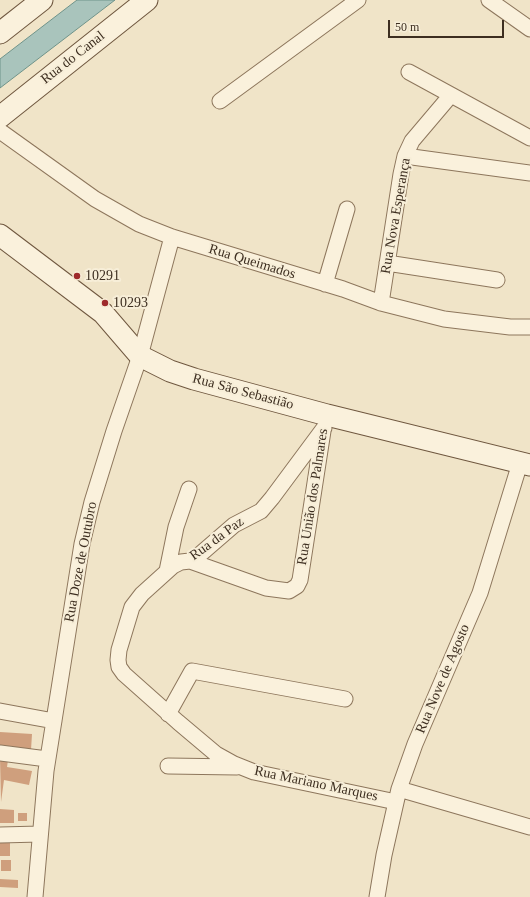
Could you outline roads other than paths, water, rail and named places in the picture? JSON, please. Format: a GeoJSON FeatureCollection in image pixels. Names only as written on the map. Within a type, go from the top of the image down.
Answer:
{"type":"FeatureCollection","features":[{"type":"Feature","properties":{"kind":"street"},"geometry":{"type":"LineString","coordinates":[[0,33],[42,0]]}},
{"type":"Feature","properties":{"kind":"street","name":"Rua do Canal"},"geometry":{"type":"LineString","coordinates":[[0,117],[147,0]]}},
{"type":"Feature","properties":{"kind":"street"},"geometry":{"type":"LineString","coordinates":[[220,101],[358,0]]}},
{"type":"Feature","properties":{"kind":"street"},"geometry":{"type":"LineString","coordinates":[[494,2],[530,29]]}},
{"type":"Feature","properties":{"kind":"street"},"geometry":{"type":"LineString","coordinates":[[409,72],[530,138]]}},
{"type":"Feature","properties":{"kind":"street","name":"Rua Nova Esperança"},"geometry":{"type":"LineString","coordinates":[[381,303],[405,156],[412,142],[451,95]]}},
{"type":"Feature","properties":{"kind":"street","name":"Rua Queimados"},"geometry":{"type":"LineString","coordinates":[[0,131],[95,199],[139,224],[172,237],[325,284],[381,303],[444,318],[510,327],[530,328]]}},
{"type":"Feature","properties":{"kind":"street"},"geometry":{"type":"LineString","coordinates":[[405,156],[530,173]]}},
{"type":"Feature","properties":{"kind":"street"},"geometry":{"type":"LineString","coordinates":[[325,284],[346,209]]}},
{"type":"Feature","properties":{"kind":"street","name":"Rua São Sebastião"},"geometry":{"type":"LineString","coordinates":[[0,235],[103,313],[140,356],[165,369],[325,421],[525,464]]}},
{"type":"Feature","properties":{"kind":"street","name":"Rua Doze de Outubro"},"geometry":{"type":"LineString","coordinates":[[35,897],[47,759],[85,530],[114,431],[140,356],[172,237]]}},
{"type":"Feature","properties":{"kind":"street"},"geometry":{"type":"LineString","coordinates":[[387,263],[497,280]]}},
{"type":"Feature","properties":{"kind":"street","name":"Rua da Paz"},"geometry":{"type":"LineString","coordinates":[[132,607],[142,594],[166,571],[181,562],[190,561],[206,550],[234,525],[261,511],[272,498],[325,421]]}},
{"type":"Feature","properties":{"kind":"street","name":"Rua União dos Palmares"},"geometry":{"type":"LineString","coordinates":[[190,561],[266,588],[289,591],[297,586],[300,580],[325,421]]}},
{"type":"Feature","properties":{"kind":"street","name":"Rua Nove de Agosto"},"geometry":{"type":"LineString","coordinates":[[377,897],[384,855],[398,795],[418,737],[480,593],[525,464]]}},
{"type":"Feature","properties":{"kind":"street","name":"Rua da Paz"},"geometry":{"type":"LineString","coordinates":[[166,571],[176,527],[189,490]]}},
{"type":"Feature","properties":{"kind":"street","name":"Rua Mariano Marques"},"geometry":{"type":"LineString","coordinates":[[132,607],[119,650],[119,667],[124,674],[168,714],[216,754],[254,772],[286,780],[398,795],[530,827]]}},
{"type":"Feature","properties":{"kind":"street"},"geometry":{"type":"LineString","coordinates":[[168,714],[192,671],[345,699]]}},
{"type":"Feature","properties":{"kind":"street"},"geometry":{"type":"LineString","coordinates":[[0,711],[54,721]]}},
{"type":"Feature","properties":{"kind":"street"},"geometry":{"type":"LineString","coordinates":[[0,753],[47,759]]}},
{"type":"Feature","properties":{"kind":"street"},"geometry":{"type":"LineString","coordinates":[[168,766],[242,767]]}},
{"type":"Feature","properties":{"kind":"street"},"geometry":{"type":"LineString","coordinates":[[0,836],[40,834]]}},
{"type":"Feature","properties":{"kind":"water"},"geometry":{"type":"Polygon","coordinates":[[[77,0],[115,0],[0,88],[0,59],[77,0]]]}},
{"type":"Feature","properties":{"kind":"place","name":"10291"},"geometry":{"type":"Point","coordinates":[77,276]}},
{"type":"Feature","properties":{"kind":"place","name":"10293"},"geometry":{"type":"Point","coordinates":[105,303]}}]}
